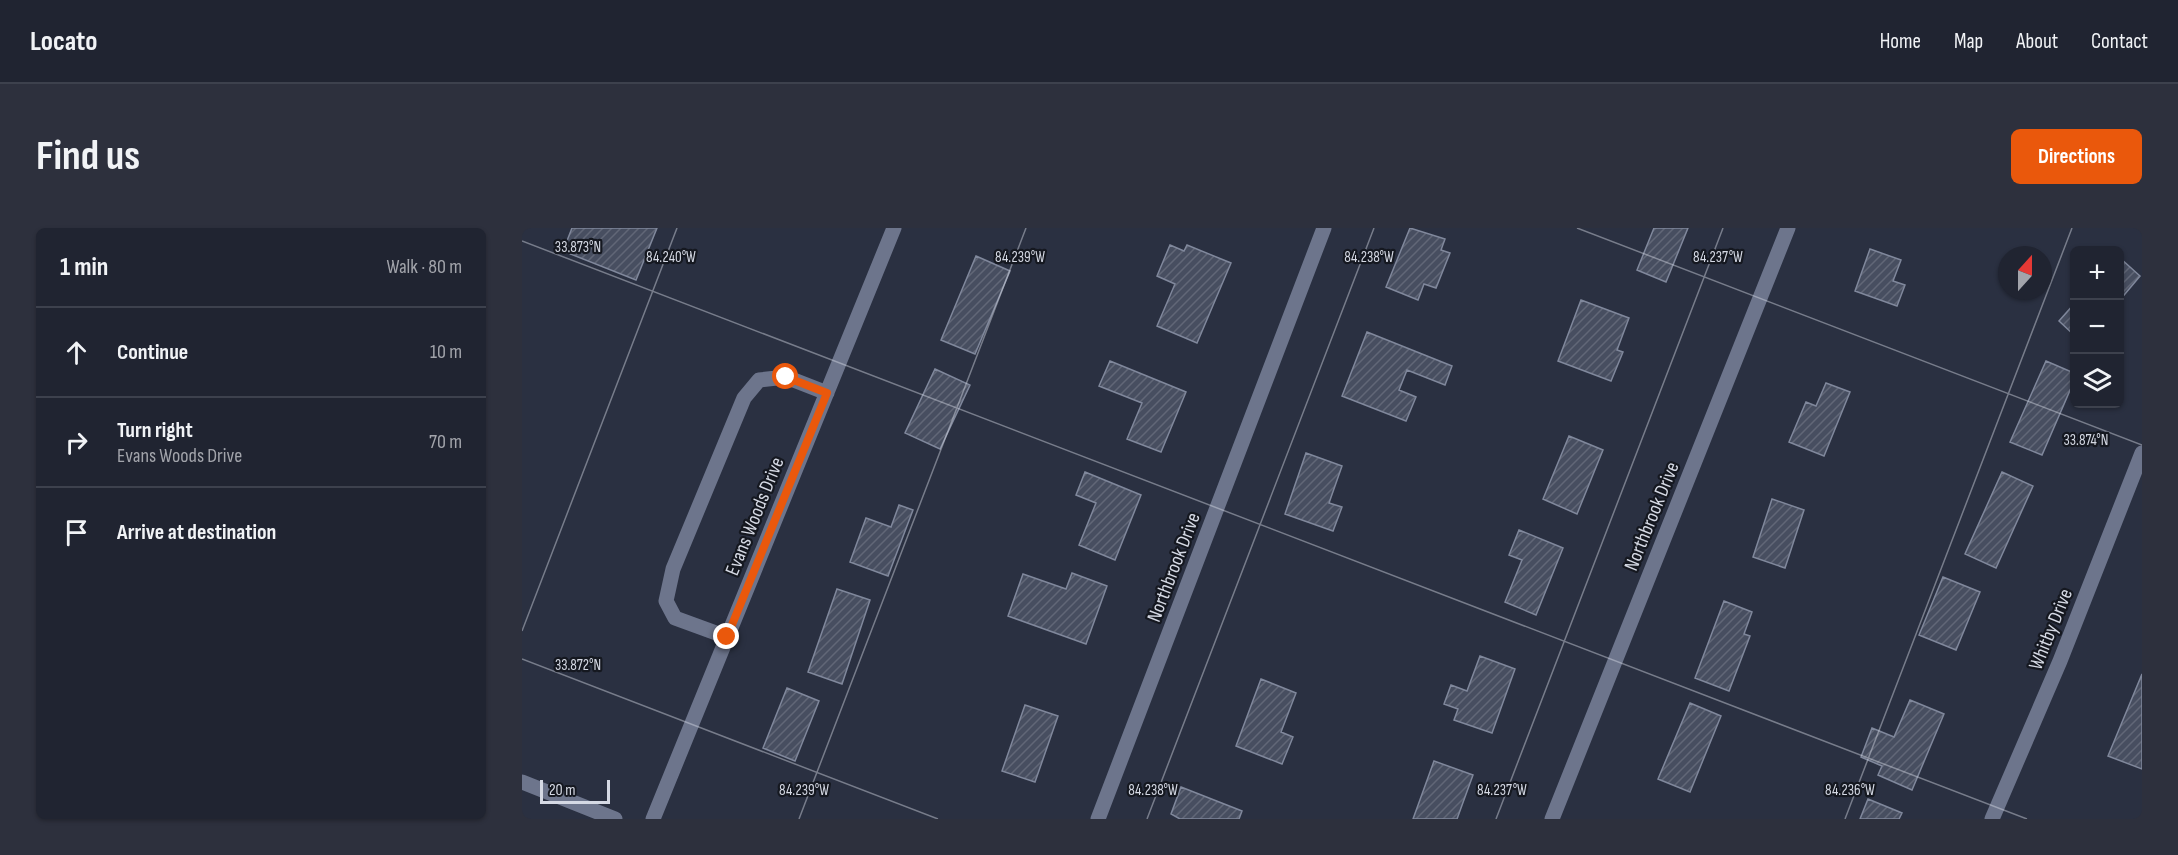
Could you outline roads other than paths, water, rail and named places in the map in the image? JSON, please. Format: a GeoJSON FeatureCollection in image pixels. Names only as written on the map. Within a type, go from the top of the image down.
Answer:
{"type":"FeatureCollection","features":[{"type":"Feature","properties":{"kind":"street","name":"Evans Woods Drive"},"geometry":{"type":"LineString","coordinates":[[653,819],[894,228]]}},
{"type":"Feature","properties":{"kind":"street","name":"Northbrook Drive"},"geometry":{"type":"LineString","coordinates":[[1098,819],[1324,228]]}},
{"type":"Feature","properties":{"kind":"street","name":"Northbrook Drive"},"geometry":{"type":"LineString","coordinates":[[1552,819],[1788,228]]}},
{"type":"Feature","properties":{"kind":"street"},"geometry":{"type":"LineString","coordinates":[[727,637],[675,618],[666,601],[677,559],[744,398],[759,380],[786,377],[827,393]]}},
{"type":"Feature","properties":{"kind":"street","name":"Whitby Drive"},"geometry":{"type":"LineString","coordinates":[[1992,819],[2060,661],[2142,453]]}},
{"type":"Feature","properties":{"kind":"street"},"geometry":{"type":"LineString","coordinates":[[522,782],[615,819]]}}]}
